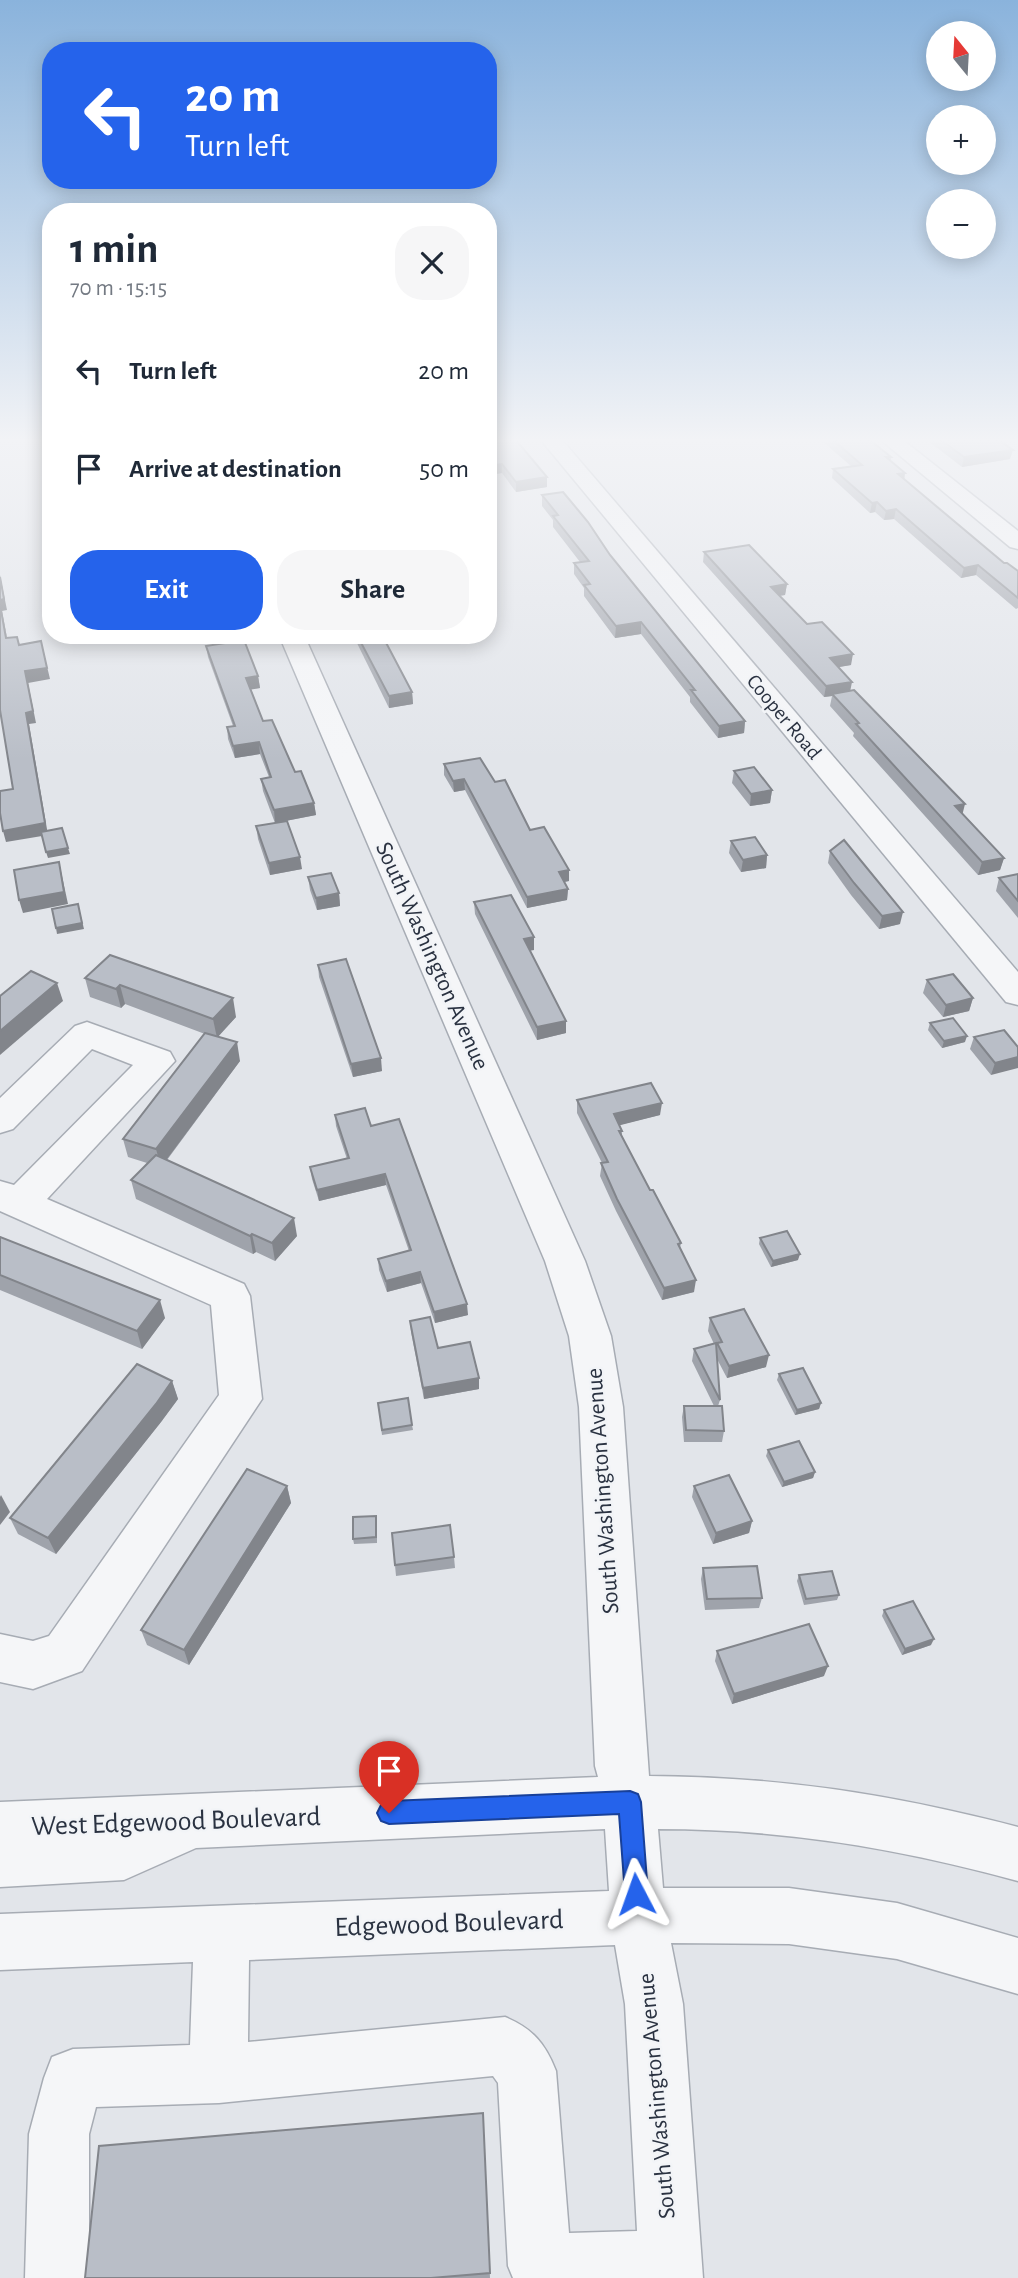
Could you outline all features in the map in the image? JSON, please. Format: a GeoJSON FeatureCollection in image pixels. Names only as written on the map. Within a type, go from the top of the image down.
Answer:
{"type":"FeatureCollection","features":[{"type":"Feature","properties":{"kind":"street","name":"Cooper Road"},"geometry":{"type":"LineString","coordinates":[[641,546],[1018,994]]}},
{"type":"Feature","properties":{"kind":"street","name":"South Washington Avenue"},"geometry":{"type":"LineString","coordinates":[[295,644],[526,1169],[565,1261],[590,1336],[601,1407],[621,1766],[630,1802],[638,1917],[654,2004],[670,2270]]}},
{"type":"Feature","properties":{"kind":"street"},"geometry":{"type":"LineString","coordinates":[[0,1120],[87,1034],[158,1061],[10,1199],[230,1296],[241,1399],[65,1654],[33,1665],[0,1658]]}},
{"type":"Feature","properties":{"kind":"street","name":"West Edgewood Boulevard"},"geometry":{"type":"LineString","coordinates":[[0,1829],[630,1802],[781,1807],[923,1829],[1018,1854]]}},
{"type":"Feature","properties":{"kind":"street"},"geometry":{"type":"LineString","coordinates":[[0,1860],[124,1853],[194,1822]]}},
{"type":"Feature","properties":{"kind":"street","name":"Edgewood Boulevard"},"geometry":{"type":"LineString","coordinates":[[0,1942],[689,1915],[803,1918],[897,1931],[1018,1966]]}},
{"type":"Feature","properties":{"kind":"street"},"geometry":{"type":"LineString","coordinates":[[219,2074],[219,1983],[223,1933]]}},
{"type":"Feature","properties":{"kind":"street"},"geometry":{"type":"LineString","coordinates":[[57,2278],[59,2134],[73,2078],[219,2074],[505,2046],[527,2071],[537,2272],[670,2270]]}},
{"type":"Feature","properties":{"kind":"building"},"geometry":{"type":"Polygon","coordinates":[[[577,546],[604,546],[745,721],[719,726],[691,690],[695,690],[641,622],[616,626],[584,585],[590,584],[574,563],[589,561],[577,546]]]}},
{"type":"Feature","properties":{"kind":"building"},"geometry":{"type":"Polygon","coordinates":[[[750,546],[787,584],[771,587],[807,624],[822,622],[853,654],[830,658],[852,682],[826,686],[704,552],[750,546]]]}},
{"type":"Feature","properties":{"kind":"building"},"geometry":{"type":"Polygon","coordinates":[[[939,546],[984,546],[1018,571],[1018,598],[978,565],[964,568],[939,546]]]}},
{"type":"Feature","properties":{"kind":"building"},"geometry":{"type":"Polygon","coordinates":[[[0,577],[4,599],[0,600],[0,577]]]}},
{"type":"Feature","properties":{"kind":"building"},"geometry":{"type":"Polygon","coordinates":[[[0,605],[6,638],[17,637],[19,645],[41,641],[47,668],[25,671],[33,711],[26,713],[45,823],[3,831],[0,791],[13,789],[0,710],[0,605]]]}},
{"type":"Feature","properties":{"kind":"building"},"geometry":{"type":"Polygon","coordinates":[[[246,644],[258,676],[246,678],[263,721],[272,720],[295,772],[301,771],[314,803],[274,810],[261,779],[271,777],[259,742],[233,746],[227,727],[235,726],[206,646],[246,644]]]}},
{"type":"Feature","properties":{"kind":"building"},"geometry":{"type":"Polygon","coordinates":[[[362,644],[387,644],[412,692],[389,696],[362,644]]]}},
{"type":"Feature","properties":{"kind":"building"},"geometry":{"type":"Polygon","coordinates":[[[854,690],[965,804],[955,806],[1004,858],[982,862],[832,694],[854,690]]]}},
{"type":"Feature","properties":{"kind":"building"},"geometry":{"type":"Polygon","coordinates":[[[480,758],[495,782],[505,780],[530,830],[544,827],[569,870],[559,872],[568,889],[527,897],[464,779],[453,781],[444,764],[480,758]]]}},
{"type":"Feature","properties":{"kind":"building"},"geometry":{"type":"Polygon","coordinates":[[[754,767],[772,790],[751,794],[734,771],[754,767]]]}},
{"type":"Feature","properties":{"kind":"building"},"geometry":{"type":"Polygon","coordinates":[[[287,821],[300,857],[269,863],[256,826],[287,821]]]}},
{"type":"Feature","properties":{"kind":"building"},"geometry":{"type":"Polygon","coordinates":[[[62,828],[68,848],[46,852],[41,832],[62,828]]]}},
{"type":"Feature","properties":{"kind":"building"},"geometry":{"type":"Polygon","coordinates":[[[755,837],[767,855],[743,860],[731,841],[755,837]]]}},
{"type":"Feature","properties":{"kind":"building"},"geometry":{"type":"Polygon","coordinates":[[[844,840],[903,912],[882,916],[854,883],[830,851],[844,840]]]}},
{"type":"Feature","properties":{"kind":"building"},"geometry":{"type":"Polygon","coordinates":[[[59,862],[64,892],[19,900],[14,870],[59,862]]]}},
{"type":"Feature","properties":{"kind":"building"},"geometry":{"type":"Polygon","coordinates":[[[331,873],[339,893],[316,898],[308,877],[331,873]]]}},
{"type":"Feature","properties":{"kind":"building"},"geometry":{"type":"Polygon","coordinates":[[[1018,874],[1018,901],[999,878],[1018,874]]]}},
{"type":"Feature","properties":{"kind":"building"},"geometry":{"type":"Polygon","coordinates":[[[511,895],[534,937],[524,939],[566,1021],[537,1027],[474,902],[511,895]]]}},
{"type":"Feature","properties":{"kind":"building"},"geometry":{"type":"Polygon","coordinates":[[[78,904],[82,923],[56,928],[52,909],[78,904]]]}},
{"type":"Feature","properties":{"kind":"building"},"geometry":{"type":"Polygon","coordinates":[[[110,955],[233,998],[213,1019],[120,985],[116,989],[85,978],[110,955]]]}},
{"type":"Feature","properties":{"kind":"building"},"geometry":{"type":"Polygon","coordinates":[[[346,959],[381,1058],[351,1064],[318,965],[346,959]]]}},
{"type":"Feature","properties":{"kind":"building"},"geometry":{"type":"Polygon","coordinates":[[[31,971],[57,983],[0,1031],[0,996],[31,971]]]}},
{"type":"Feature","properties":{"kind":"building"},"geometry":{"type":"Polygon","coordinates":[[[953,974],[973,998],[946,1005],[927,980],[953,974]]]}},
{"type":"Feature","properties":{"kind":"building"},"geometry":{"type":"Polygon","coordinates":[[[953,1018],[967,1036],[944,1041],[930,1023],[953,1018]]]}},
{"type":"Feature","properties":{"kind":"building"},"geometry":{"type":"Polygon","coordinates":[[[1004,1030],[1018,1047],[1018,1057],[995,1063],[974,1037],[1004,1030]]]}},
{"type":"Feature","properties":{"kind":"building"},"geometry":{"type":"Polygon","coordinates":[[[205,1033],[237,1042],[156,1149],[123,1139],[205,1033]]]}},
{"type":"Feature","properties":{"kind":"building"},"geometry":{"type":"Polygon","coordinates":[[[651,1083],[662,1103],[614,1114],[622,1131],[619,1131],[681,1243],[678,1244],[696,1280],[664,1288],[617,1199],[601,1163],[608,1162],[577,1100],[651,1083]]]}},
{"type":"Feature","properties":{"kind":"building"},"geometry":{"type":"Polygon","coordinates":[[[365,1108],[371,1126],[399,1119],[467,1304],[434,1312],[420,1272],[386,1281],[378,1259],[411,1250],[385,1174],[317,1190],[310,1167],[349,1158],[335,1115],[365,1108]]]}},
{"type":"Feature","properties":{"kind":"building"},"geometry":{"type":"Polygon","coordinates":[[[156,1155],[294,1218],[272,1243],[252,1234],[250,1236],[131,1180],[156,1155]]]}},
{"type":"Feature","properties":{"kind":"building"},"geometry":{"type":"Polygon","coordinates":[[[787,1231],[800,1254],[773,1261],[760,1238],[787,1231]]]}},
{"type":"Feature","properties":{"kind":"building"},"geometry":{"type":"Polygon","coordinates":[[[0,1237],[160,1300],[137,1331],[0,1275],[0,1237]]]}},
{"type":"Feature","properties":{"kind":"building"},"geometry":{"type":"Polygon","coordinates":[[[744,1309],[769,1355],[729,1366],[717,1343],[722,1342],[710,1318],[744,1309]]]}},
{"type":"Feature","properties":{"kind":"building"},"geometry":{"type":"Polygon","coordinates":[[[430,1317],[438,1348],[470,1342],[479,1378],[423,1388],[410,1321],[430,1317]]]}},
{"type":"Feature","properties":{"kind":"building"},"geometry":{"type":"Polygon","coordinates":[[[716,1343],[720,1400],[694,1349],[716,1343]]]}},
{"type":"Feature","properties":{"kind":"building"},"geometry":{"type":"Polygon","coordinates":[[[137,1364],[172,1381],[48,1538],[10,1518],[137,1364]]]}},
{"type":"Feature","properties":{"kind":"building"},"geometry":{"type":"Polygon","coordinates":[[[803,1368],[821,1403],[797,1410],[779,1374],[803,1368]]]}},
{"type":"Feature","properties":{"kind":"building"},"geometry":{"type":"Polygon","coordinates":[[[408,1398],[412,1425],[382,1430],[378,1403],[408,1398]]]}},
{"type":"Feature","properties":{"kind":"building"},"geometry":{"type":"Polygon","coordinates":[[[684,1406],[722,1406],[724,1431],[686,1430],[684,1406]]]}},
{"type":"Feature","properties":{"kind":"building"},"geometry":{"type":"Polygon","coordinates":[[[799,1441],[815,1472],[784,1482],[768,1450],[799,1441]]]}},
{"type":"Feature","properties":{"kind":"building"},"geometry":{"type":"Polygon","coordinates":[[[247,1469],[287,1486],[184,1650],[141,1630],[247,1469]]]}},
{"type":"Feature","properties":{"kind":"building"},"geometry":{"type":"Polygon","coordinates":[[[729,1475],[752,1521],[716,1533],[694,1486],[729,1475]]]}},
{"type":"Feature","properties":{"kind":"building"},"geometry":{"type":"Polygon","coordinates":[[[376,1516],[376,1537],[353,1539],[353,1517],[376,1516]]]}},
{"type":"Feature","properties":{"kind":"building"},"geometry":{"type":"Polygon","coordinates":[[[450,1525],[454,1557],[395,1565],[392,1533],[450,1525]]]}},
{"type":"Feature","properties":{"kind":"building"},"geometry":{"type":"Polygon","coordinates":[[[757,1566],[762,1598],[707,1599],[703,1568],[757,1566]]]}},
{"type":"Feature","properties":{"kind":"building"},"geometry":{"type":"Polygon","coordinates":[[[832,1571],[839,1595],[806,1599],[799,1575],[832,1571]]]}},
{"type":"Feature","properties":{"kind":"building"},"geometry":{"type":"Polygon","coordinates":[[[913,1601],[934,1639],[905,1649],[884,1610],[913,1601]]]}},
{"type":"Feature","properties":{"kind":"building"},"geometry":{"type":"Polygon","coordinates":[[[809,1624],[828,1666],[734,1694],[717,1651],[809,1624]]]}},
{"type":"Feature","properties":{"kind":"building"},"geometry":{"type":"Polygon","coordinates":[[[483,2113],[490,2273],[431,2278],[85,2278],[99,2146],[483,2113]]]}},
{"type":"Feature","properties":{"kind":"route"},"geometry":{"type":"LineString","coordinates":[[389,1813],[630,1802],[636,1894]]}}]}
